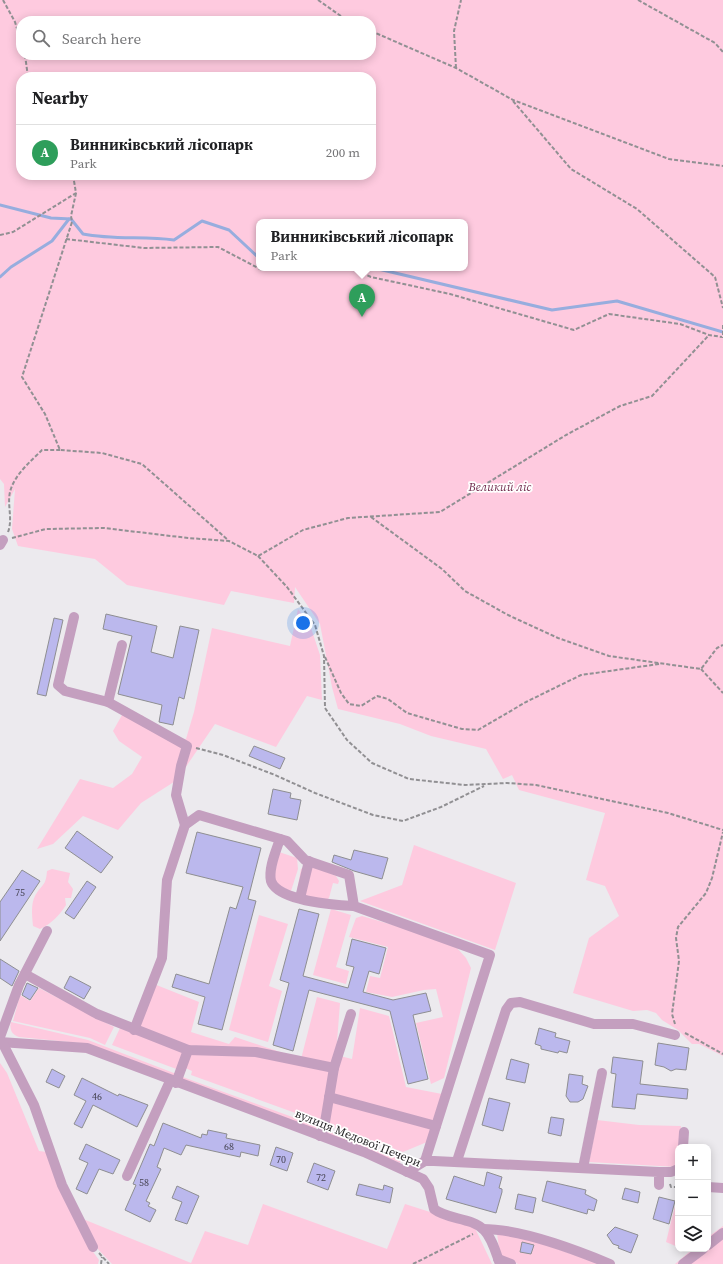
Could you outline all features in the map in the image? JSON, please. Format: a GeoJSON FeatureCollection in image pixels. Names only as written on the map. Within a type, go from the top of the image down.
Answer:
{"type":"FeatureCollection","features":[{"type":"Feature","properties":{"kind":"street"},"geometry":{"type":"LineString","coordinates":[[74,617],[58,685],[65,691],[108,702],[187,746],[181,766],[176,795],[185,825],[167,880],[162,958],[134,1030]]}},
{"type":"Feature","properties":{"kind":"street"},"geometry":{"type":"LineString","coordinates":[[108,702],[122,645]]}},
{"type":"Feature","properties":{"kind":"street"},"geometry":{"type":"LineString","coordinates":[[185,825],[199,815],[287,841],[305,860],[349,875],[354,906]]}},
{"type":"Feature","properties":{"kind":"street"},"geometry":{"type":"LineString","coordinates":[[280,839],[271,871],[271,880],[280,892],[325,905],[354,906],[490,955],[425,1161]]}},
{"type":"Feature","properties":{"kind":"street"},"geometry":{"type":"LineString","coordinates":[[300,898],[309,862]]}},
{"type":"Feature","properties":{"kind":"street"},"geometry":{"type":"LineString","coordinates":[[47,932],[19,985],[1,1041],[34,1106],[62,1185],[93,1247]]}},
{"type":"Feature","properties":{"kind":"street"},"geometry":{"type":"LineString","coordinates":[[25,974],[97,1014],[134,1030],[188,1050],[256,1052],[334,1068]]}},
{"type":"Feature","properties":{"kind":"street"},"geometry":{"type":"LineString","coordinates":[[457,1161],[506,1010],[511,1002],[520,1002],[594,1024],[633,1024],[679,1032]]}},
{"type":"Feature","properties":{"kind":"street"},"geometry":{"type":"LineString","coordinates":[[320,1136],[324,1128],[334,1068],[351,1014]]}},
{"type":"Feature","properties":{"kind":"street","name":"вулиця Медової Печери"},"geometry":{"type":"LineString","coordinates":[[1,1041],[87,1048],[173,1082],[364,1152],[423,1179],[427,1183],[434,1209],[443,1215],[482,1228]]}},
{"type":"Feature","properties":{"kind":"street"},"geometry":{"type":"LineString","coordinates":[[127,1176],[188,1050]]}},
{"type":"Feature","properties":{"kind":"street"},"geometry":{"type":"LineString","coordinates":[[583,1168],[602,1073]]}},
{"type":"Feature","properties":{"kind":"street"},"geometry":{"type":"LineString","coordinates":[[329,1097],[436,1126]]}},
{"type":"Feature","properties":{"kind":"street"},"geometry":{"type":"LineString","coordinates":[[683,1144],[684,1132]]}},
{"type":"Feature","properties":{"kind":"street"},"geometry":{"type":"LineString","coordinates":[[407,1172],[425,1161],[457,1161],[658,1172],[671,1172],[675,1170]]}},
{"type":"Feature","properties":{"kind":"street"},"geometry":{"type":"LineString","coordinates":[[658,1172],[659,1185]]}},
{"type":"Feature","properties":{"kind":"street"},"geometry":{"type":"LineString","coordinates":[[711,1187],[723,1188]]}},
{"type":"Feature","properties":{"kind":"street"},"geometry":{"type":"LineString","coordinates":[[482,1228],[491,1241],[499,1262],[510,1264]]}},
{"type":"Feature","properties":{"kind":"street"},"geometry":{"type":"LineString","coordinates":[[482,1228],[515,1232],[580,1252],[610,1264]]}},
{"type":"Feature","properties":{"kind":"street"},"geometry":{"type":"LineString","coordinates":[[711,1243],[723,1233]]}},
{"type":"Feature","properties":{"kind":"street"},"geometry":{"type":"LineString","coordinates":[[683,1264],[699,1252]]}},
{"type":"Feature","properties":{"kind":"path"},"geometry":{"type":"LineString","coordinates":[[3,0],[16,25]]}},
{"type":"Feature","properties":{"kind":"path"},"geometry":{"type":"LineString","coordinates":[[318,0],[341,16]]}},
{"type":"Feature","properties":{"kind":"path"},"geometry":{"type":"LineString","coordinates":[[456,68],[454,31],[461,0]]}},
{"type":"Feature","properties":{"kind":"path"},"geometry":{"type":"LineString","coordinates":[[638,0],[715,43],[723,52]]}},
{"type":"Feature","properties":{"kind":"path"},"geometry":{"type":"LineString","coordinates":[[376,33],[456,68],[513,100],[669,159],[723,166]]}},
{"type":"Feature","properties":{"kind":"path"},"geometry":{"type":"LineString","coordinates":[[26,60],[27,72]]}},
{"type":"Feature","properties":{"kind":"path"},"geometry":{"type":"LineString","coordinates":[[513,100],[571,169],[637,209],[715,277],[723,308]]}},
{"type":"Feature","properties":{"kind":"path"},"geometry":{"type":"LineString","coordinates":[[60,450],[45,414],[22,377],[72,222],[71,216],[76,193],[74,180]]}},
{"type":"Feature","properties":{"kind":"path"},"geometry":{"type":"LineString","coordinates":[[0,235],[13,232],[76,193]]}},
{"type":"Feature","properties":{"kind":"path"},"geometry":{"type":"LineString","coordinates":[[66,239],[144,248],[218,247],[256,267]]}},
{"type":"Feature","properties":{"kind":"path"},"geometry":{"type":"LineString","coordinates":[[358,271],[371,277],[450,294],[574,330],[609,314],[680,324],[709,335],[723,338],[723,325]]}},
{"type":"Feature","properties":{"kind":"path"},"geometry":{"type":"LineString","coordinates":[[258,556],[303,530],[348,518],[440,512],[566,435],[620,406],[652,396],[709,335]]}},
{"type":"Feature","properties":{"kind":"path"},"geometry":{"type":"LineString","coordinates":[[2,543],[9,530],[10,491],[25,466],[42,450],[102,453],[142,464],[229,541],[258,556],[287,587],[315,625],[324,656],[349,704],[361,706],[377,696],[388,699],[407,713],[462,729],[478,730],[526,702],[581,674],[662,664]]}},
{"type":"Feature","properties":{"kind":"path"},"geometry":{"type":"LineString","coordinates":[[370,516],[442,570],[465,591],[508,615],[558,638],[609,656],[701,669],[723,693]]}},
{"type":"Feature","properties":{"kind":"path"},"geometry":{"type":"LineString","coordinates":[[2,543],[46,529],[104,528],[188,538],[229,541]]}},
{"type":"Feature","properties":{"kind":"path"},"geometry":{"type":"LineString","coordinates":[[701,669],[717,648],[723,645]]}},
{"type":"Feature","properties":{"kind":"path"},"geometry":{"type":"LineString","coordinates":[[324,656],[325,708],[347,740],[372,763],[409,779],[485,785],[507,783],[536,785],[668,813],[723,831],[712,878],[706,893],[678,927],[676,938],[679,961],[672,1014],[674,1023],[679,1032],[723,1054]]}},
{"type":"Feature","properties":{"kind":"path"},"geometry":{"type":"LineString","coordinates":[[187,746],[223,755],[373,815],[402,821],[440,807],[485,785]]}},
{"type":"Feature","properties":{"kind":"path"},"geometry":{"type":"LineString","coordinates":[[669,1180],[671,1187],[675,1187]]}},
{"type":"Feature","properties":{"kind":"path"},"geometry":{"type":"LineString","coordinates":[[413,1264],[471,1236],[482,1228]]}},
{"type":"Feature","properties":{"kind":"path"},"geometry":{"type":"LineString","coordinates":[[93,1247],[109,1264]]}},
{"type":"Feature","properties":{"kind":"path"},"geometry":{"type":"LineString","coordinates":[[101,1264],[103,1257]]}},
{"type":"Feature","properties":{"kind":"green space","name":"Великий ліс"},"geometry":{"type":"Polygon","coordinates":[[[0,0],[723,0],[723,1056],[699,1044],[692,1044],[678,1030],[662,1020],[656,1013],[647,1010],[633,1011],[573,993],[589,938],[619,916],[605,886],[586,880],[605,813],[519,790],[512,775],[503,779],[486,749],[431,736],[400,724],[338,709],[332,687],[320,624],[295,587],[294,603],[231,591],[224,605],[127,585],[95,559],[18,546],[12,529],[15,489],[5,507],[4,484],[0,479],[0,0]]]}},
{"type":"Feature","properties":{"kind":"green space"},"geometry":{"type":"Polygon","coordinates":[[[298,609],[310,625],[320,655],[322,700],[307,696],[276,747],[215,724],[177,780],[141,803],[118,830],[83,816],[53,844],[37,849],[80,779],[113,788],[132,774],[142,757],[119,741],[113,731],[122,715],[142,715],[163,736],[186,739],[194,712],[212,628],[290,646],[298,609]]]}},
{"type":"Feature","properties":{"kind":"green space"},"geometry":{"type":"Polygon","coordinates":[[[414,845],[516,883],[495,950],[360,901],[402,885],[414,845]]]}},
{"type":"Feature","properties":{"kind":"green space"},"geometry":{"type":"Polygon","coordinates":[[[279,852],[297,858],[298,869],[291,891],[273,883],[279,852]]]}},
{"type":"Feature","properties":{"kind":"green space"},"geometry":{"type":"Polygon","coordinates":[[[308,864],[336,876],[339,881],[338,884],[333,883],[329,898],[325,901],[301,895],[297,890],[301,869],[308,864]]]}},
{"type":"Feature","properties":{"kind":"green space"},"geometry":{"type":"Polygon","coordinates":[[[52,869],[70,873],[68,882],[73,889],[71,898],[65,898],[66,905],[61,913],[40,929],[33,926],[33,903],[35,895],[45,882],[47,871],[52,869]]]}},
{"type":"Feature","properties":{"kind":"green space"},"geometry":{"type":"Polygon","coordinates":[[[331,909],[351,915],[336,967],[349,971],[346,984],[313,975],[331,909]]]}},
{"type":"Feature","properties":{"kind":"green space"},"geometry":{"type":"Polygon","coordinates":[[[259,915],[288,924],[269,986],[282,991],[268,1042],[229,1030],[259,915]]]}},
{"type":"Feature","properties":{"kind":"green space"},"geometry":{"type":"Polygon","coordinates":[[[362,916],[410,930],[457,948],[466,958],[471,968],[444,1078],[431,1084],[416,1023],[443,1017],[436,989],[392,997],[366,992],[370,976],[380,978],[388,947],[349,937],[356,918],[362,916]]]}},
{"type":"Feature","properties":{"kind":"green space"},"geometry":{"type":"Polygon","coordinates":[[[154,984],[199,1002],[191,1032],[229,1044],[235,1037],[301,1059],[317,997],[340,1003],[336,1055],[352,1059],[360,1008],[389,1016],[406,1087],[442,1094],[427,1142],[403,1152],[191,1075],[192,1071],[181,1066],[179,1070],[112,1045],[120,1028],[134,1034],[154,984]]]}},
{"type":"Feature","properties":{"kind":"green space"},"geometry":{"type":"Polygon","coordinates":[[[39,988],[114,1027],[105,1045],[90,1038],[13,1021],[20,995],[30,1001],[39,988]]]}},
{"type":"Feature","properties":{"kind":"green space"},"geometry":{"type":"Polygon","coordinates":[[[11,1022],[88,1040],[179,1075],[172,1078],[89,1044],[19,1037],[12,1031],[10,1027],[11,1022]]]}},
{"type":"Feature","properties":{"kind":"green space"},"geometry":{"type":"Polygon","coordinates":[[[0,1063],[7,1073],[39,1151],[47,1152],[91,1249],[99,1260],[98,1264],[0,1264],[0,1063]]]}},
{"type":"Feature","properties":{"kind":"green space"},"geometry":{"type":"Polygon","coordinates":[[[180,1076],[317,1126],[315,1132],[177,1082],[180,1076]]]}},
{"type":"Feature","properties":{"kind":"green space"},"geometry":{"type":"Polygon","coordinates":[[[597,1120],[639,1125],[681,1126],[679,1144],[675,1144],[675,1167],[589,1162],[597,1120]]]}},
{"type":"Feature","properties":{"kind":"green space"},"geometry":{"type":"Polygon","coordinates":[[[328,1131],[402,1158],[400,1163],[327,1136],[328,1131]]]}},
{"type":"Feature","properties":{"kind":"green space"},"geometry":{"type":"Polygon","coordinates":[[[263,1204],[387,1249],[405,1204],[474,1226],[492,1264],[112,1264],[95,1246],[83,1219],[191,1263],[205,1231],[248,1245],[263,1204]]]}},
{"type":"Feature","properties":{"kind":"green space"},"geometry":{"type":"Polygon","coordinates":[[[675,1206],[675,1246],[666,1242],[675,1206]]]}},
{"type":"Feature","properties":{"kind":"green space"},"geometry":{"type":"Polygon","coordinates":[[[723,1226],[723,1264],[675,1264],[689,1252],[711,1252],[711,1235],[723,1226]]]}},
{"type":"Feature","properties":{"kind":"green space"},"geometry":{"type":"Polygon","coordinates":[[[497,1233],[512,1233],[600,1264],[518,1264],[500,1256],[497,1233]]]}},
{"type":"Feature","properties":{"kind":"building"},"geometry":{"type":"Polygon","coordinates":[[[106,614],[157,626],[151,652],[173,658],[180,626],[199,630],[184,699],[179,697],[173,725],[159,722],[162,705],[118,694],[132,636],[103,629],[106,614]]]}},
{"type":"Feature","properties":{"kind":"building"},"geometry":{"type":"Polygon","coordinates":[[[54,618],[63,620],[46,696],[37,694],[54,618]]]}},
{"type":"Feature","properties":{"kind":"building"},"geometry":{"type":"Polygon","coordinates":[[[254,746],[285,758],[280,769],[249,756],[254,746]]]}},
{"type":"Feature","properties":{"kind":"building"},"geometry":{"type":"Polygon","coordinates":[[[273,789],[291,793],[290,798],[301,800],[297,820],[268,814],[273,789]]]}},
{"type":"Feature","properties":{"kind":"building"},"geometry":{"type":"Polygon","coordinates":[[[77,831],[113,857],[101,873],[65,848],[77,831]]]}},
{"type":"Feature","properties":{"kind":"building"},"geometry":{"type":"Polygon","coordinates":[[[197,832],[261,848],[248,899],[256,901],[222,1030],[198,1024],[205,997],[172,987],[176,974],[209,984],[230,907],[236,909],[243,887],[186,873],[197,832]]]}},
{"type":"Feature","properties":{"kind":"building"},"geometry":{"type":"Polygon","coordinates":[[[354,850],[388,858],[382,879],[354,871],[332,862],[334,855],[351,860],[354,850]]]}},
{"type":"Feature","properties":{"kind":"building"},"geometry":{"type":"Polygon","coordinates":[[[22,870],[40,881],[0,941],[0,902],[22,870]]]}},
{"type":"Feature","properties":{"kind":"building"},"geometry":{"type":"Polygon","coordinates":[[[87,881],[96,887],[74,919],[65,913],[87,881]]]}},
{"type":"Feature","properties":{"kind":"building"},"geometry":{"type":"Polygon","coordinates":[[[299,909],[319,914],[303,976],[348,988],[354,967],[346,965],[352,939],[386,948],[379,974],[369,971],[363,992],[393,1000],[426,993],[431,1011],[413,1015],[428,1079],[408,1084],[390,1011],[309,990],[293,1051],[273,1045],[289,983],[280,980],[299,909]]]}},
{"type":"Feature","properties":{"kind":"building"},"geometry":{"type":"Polygon","coordinates":[[[0,959],[19,971],[12,986],[0,978],[0,959]]]}},
{"type":"Feature","properties":{"kind":"building"},"geometry":{"type":"Polygon","coordinates":[[[70,976],[91,987],[84,999],[64,988],[70,976]]]}},
{"type":"Feature","properties":{"kind":"building"},"geometry":{"type":"Polygon","coordinates":[[[27,983],[38,988],[30,1000],[22,995],[27,983]]]}},
{"type":"Feature","properties":{"kind":"building"},"geometry":{"type":"Polygon","coordinates":[[[539,1028],[556,1033],[555,1037],[570,1041],[567,1053],[559,1051],[558,1053],[541,1049],[541,1046],[535,1044],[539,1028]]]}},
{"type":"Feature","properties":{"kind":"building"},"geometry":{"type":"Polygon","coordinates":[[[658,1043],[689,1048],[686,1070],[676,1069],[671,1071],[664,1067],[655,1065],[658,1043]]]}},
{"type":"Feature","properties":{"kind":"building"},"geometry":{"type":"Polygon","coordinates":[[[613,1057],[643,1061],[640,1084],[688,1089],[687,1099],[637,1094],[635,1109],[612,1107],[616,1074],[611,1073],[613,1057]]]}},
{"type":"Feature","properties":{"kind":"building"},"geometry":{"type":"Polygon","coordinates":[[[511,1059],[529,1064],[525,1083],[506,1079],[511,1059]]]}},
{"type":"Feature","properties":{"kind":"building"},"geometry":{"type":"Polygon","coordinates":[[[52,1069],[65,1076],[59,1088],[46,1082],[52,1069]]]}},
{"type":"Feature","properties":{"kind":"building"},"geometry":{"type":"Polygon","coordinates":[[[569,1074],[583,1076],[582,1084],[588,1086],[583,1099],[578,1102],[570,1102],[566,1096],[569,1074]]]}},
{"type":"Feature","properties":{"kind":"building"},"geometry":{"type":"Polygon","coordinates":[[[82,1078],[118,1096],[119,1094],[148,1105],[137,1127],[93,1105],[82,1128],[74,1124],[86,1101],[74,1095],[82,1078]]]}},
{"type":"Feature","properties":{"kind":"building"},"geometry":{"type":"Polygon","coordinates":[[[489,1098],[510,1103],[503,1131],[482,1125],[489,1098]]]}},
{"type":"Feature","properties":{"kind":"building"},"geometry":{"type":"Polygon","coordinates":[[[551,1117],[564,1119],[561,1136],[548,1133],[551,1117]]]}},
{"type":"Feature","properties":{"kind":"building"},"geometry":{"type":"Polygon","coordinates":[[[163,1123],[201,1138],[202,1134],[207,1135],[208,1130],[227,1134],[226,1138],[260,1145],[258,1156],[241,1152],[240,1157],[186,1145],[181,1155],[164,1148],[157,1167],[161,1169],[146,1201],[150,1203],[148,1206],[156,1210],[150,1222],[125,1210],[136,1185],[133,1184],[150,1144],[154,1146],[163,1123]]]}},
{"type":"Feature","properties":{"kind":"building"},"geometry":{"type":"Polygon","coordinates":[[[86,1144],[120,1160],[113,1174],[99,1169],[87,1194],[76,1189],[88,1163],[79,1159],[86,1144]]]}},
{"type":"Feature","properties":{"kind":"building"},"geometry":{"type":"Polygon","coordinates":[[[276,1147],[293,1153],[287,1171],[270,1165],[276,1147]]]}},
{"type":"Feature","properties":{"kind":"building"},"geometry":{"type":"Polygon","coordinates":[[[314,1163],[335,1171],[328,1190],[307,1182],[314,1163]]]}},
{"type":"Feature","properties":{"kind":"building"},"geometry":{"type":"Polygon","coordinates":[[[487,1172],[502,1177],[499,1188],[502,1189],[502,1192],[496,1213],[446,1199],[454,1176],[484,1186],[487,1172]]]}},
{"type":"Feature","properties":{"kind":"building"},"geometry":{"type":"Polygon","coordinates":[[[547,1181],[586,1190],[585,1194],[597,1200],[594,1211],[588,1209],[587,1214],[542,1201],[547,1181]]]}},
{"type":"Feature","properties":{"kind":"building"},"geometry":{"type":"Polygon","coordinates":[[[359,1184],[383,1190],[384,1185],[393,1188],[390,1203],[356,1195],[359,1184]]]}},
{"type":"Feature","properties":{"kind":"building"},"geometry":{"type":"Polygon","coordinates":[[[177,1186],[199,1196],[187,1224],[175,1220],[182,1202],[172,1198],[177,1186]]]}},
{"type":"Feature","properties":{"kind":"building"},"geometry":{"type":"Polygon","coordinates":[[[625,1188],[640,1192],[638,1203],[622,1199],[625,1188]]]}},
{"type":"Feature","properties":{"kind":"building"},"geometry":{"type":"Polygon","coordinates":[[[518,1194],[536,1198],[533,1213],[515,1209],[518,1194]]]}},
{"type":"Feature","properties":{"kind":"building"},"geometry":{"type":"Polygon","coordinates":[[[659,1197],[675,1201],[669,1224],[653,1219],[659,1197]]]}},
{"type":"Feature","properties":{"kind":"building"},"geometry":{"type":"Polygon","coordinates":[[[615,1227],[638,1235],[631,1253],[618,1248],[619,1246],[613,1244],[607,1235],[615,1227]]]}},
{"type":"Feature","properties":{"kind":"building"},"geometry":{"type":"Polygon","coordinates":[[[522,1242],[534,1245],[531,1254],[520,1252],[522,1242]]]}},
{"type":"Feature","properties":{"kind":"waterway"},"geometry":{"type":"LineString","coordinates":[[0,205],[51,218],[71,219],[83,234],[106,237],[174,240],[202,221],[229,230],[256,255]]}},
{"type":"Feature","properties":{"kind":"waterway"},"geometry":{"type":"LineString","coordinates":[[0,277],[11,267],[52,241],[69,219]]}},
{"type":"Feature","properties":{"kind":"waterway"},"geometry":{"type":"LineString","coordinates":[[387,271],[552,310],[617,301],[723,332]]}},
{"type":"Feature","properties":{"kind":"place","name":"Винниківський лісопарк"},"geometry":{"type":"Point","coordinates":[362,317]}}]}
